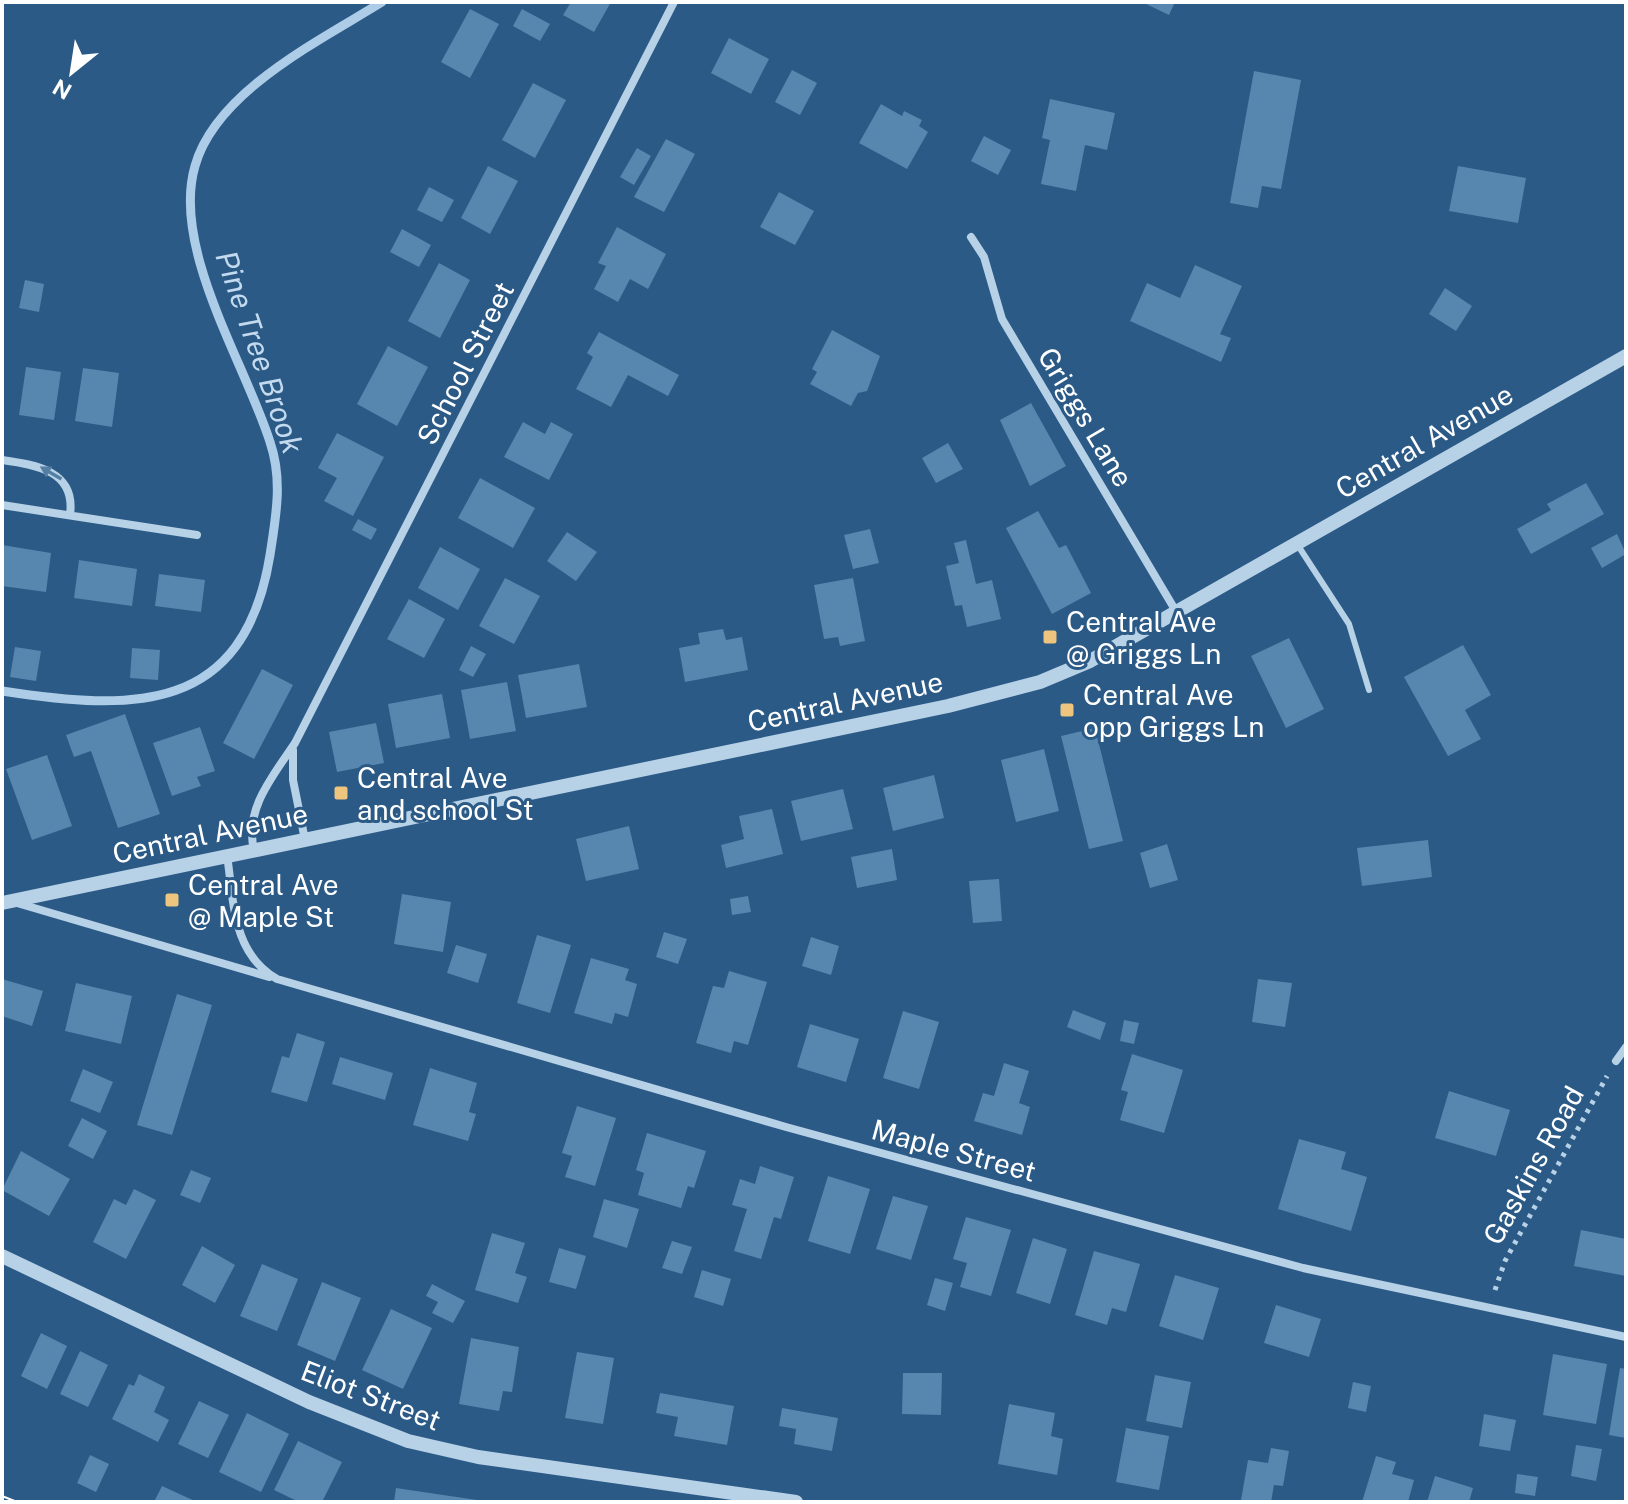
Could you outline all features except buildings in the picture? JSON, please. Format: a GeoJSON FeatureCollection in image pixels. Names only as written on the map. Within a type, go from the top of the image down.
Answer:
{"type":"FeatureCollection","features":[{"type":"Feature","properties":{"kind":"street","name":"School Street"},"geometry":{"type":"LineString","coordinates":[[254,850],[250,829],[256,805],[295,743],[674,2]]}},
{"type":"Feature","properties":{"kind":"street","name":"Griggs Lane"},"geometry":{"type":"LineString","coordinates":[[971,237],[984,257],[1002,319],[1178,613]]}},
{"type":"Feature","properties":{"kind":"street","name":"Central Avenue"},"geometry":{"type":"LineString","coordinates":[[6,902],[1023,687],[1090,661],[1178,613],[1626,356]]}},
{"type":"Feature","properties":{"kind":"street"},"geometry":{"type":"LineString","coordinates":[[2,460],[34,464],[58,475],[71,493],[70,515]]}},
{"type":"Feature","properties":{"kind":"street"},"geometry":{"type":"LineString","coordinates":[[2,505],[197,535]]}},
{"type":"Feature","properties":{"kind":"street","name":"School Street"},"geometry":{"type":"LineString","coordinates":[[295,743],[293,780],[305,840]]}},
{"type":"Feature","properties":{"kind":"street","name":"Maple Street"},"geometry":{"type":"LineString","coordinates":[[227,855],[243,945],[256,964],[277,979]]}},
{"type":"Feature","properties":{"kind":"street","name":"Maple Street"},"geometry":{"type":"LineString","coordinates":[[6,902],[771,1122],[1260,1257],[1393,1290],[1626,1337]]}},
{"type":"Feature","properties":{"kind":"street"},"geometry":{"type":"LineString","coordinates":[[1616,1061],[1626,1047]]}},
{"type":"Feature","properties":{"kind":"street","name":"Eliot Street"},"geometry":{"type":"LineString","coordinates":[[2,1256],[309,1402],[408,1441],[478,1457],[796,1502]]}},
{"type":"Feature","properties":{"kind":"lane"},"geometry":{"type":"LineString","coordinates":[[1297,544],[1349,624],[1369,690]]}},
{"type":"Feature","properties":{"kind":"path","name":"Gaskins Road"},"geometry":{"type":"LineString","coordinates":[[1491,1309],[1505,1261],[1616,1061]]}},
{"type":"Feature","properties":{"kind":"waterway","name":"Pine Tree Brook"},"geometry":{"type":"LineString","coordinates":[[2,691],[95,701],[138,699],[175,690],[208,674],[236,647],[256,608],[270,555],[277,498],[276,470],[259,411],[202,269],[193,233],[190,198],[195,166],[207,139],[224,114],[247,91],[302,51],[382,2]]}},
{"type":"Feature","properties":{"kind":"tram line"},"geometry":{"type":"LineString","coordinates":[[2,1496],[17,1502]]}},
{"type":"Feature","properties":{"kind":"place","name":"Central Ave @ Griggs Ln"},"geometry":{"type":"Point","coordinates":[1050,637]}},
{"type":"Feature","properties":{"kind":"place","name":"Central Ave opp Griggs Ln"},"geometry":{"type":"Point","coordinates":[1067,710]}},
{"type":"Feature","properties":{"kind":"place","name":"Central Ave and school St"},"geometry":{"type":"Point","coordinates":[341,793]}},
{"type":"Feature","properties":{"kind":"place","name":"Central Ave @ Maple St"},"geometry":{"type":"Point","coordinates":[172,900]}}]}
